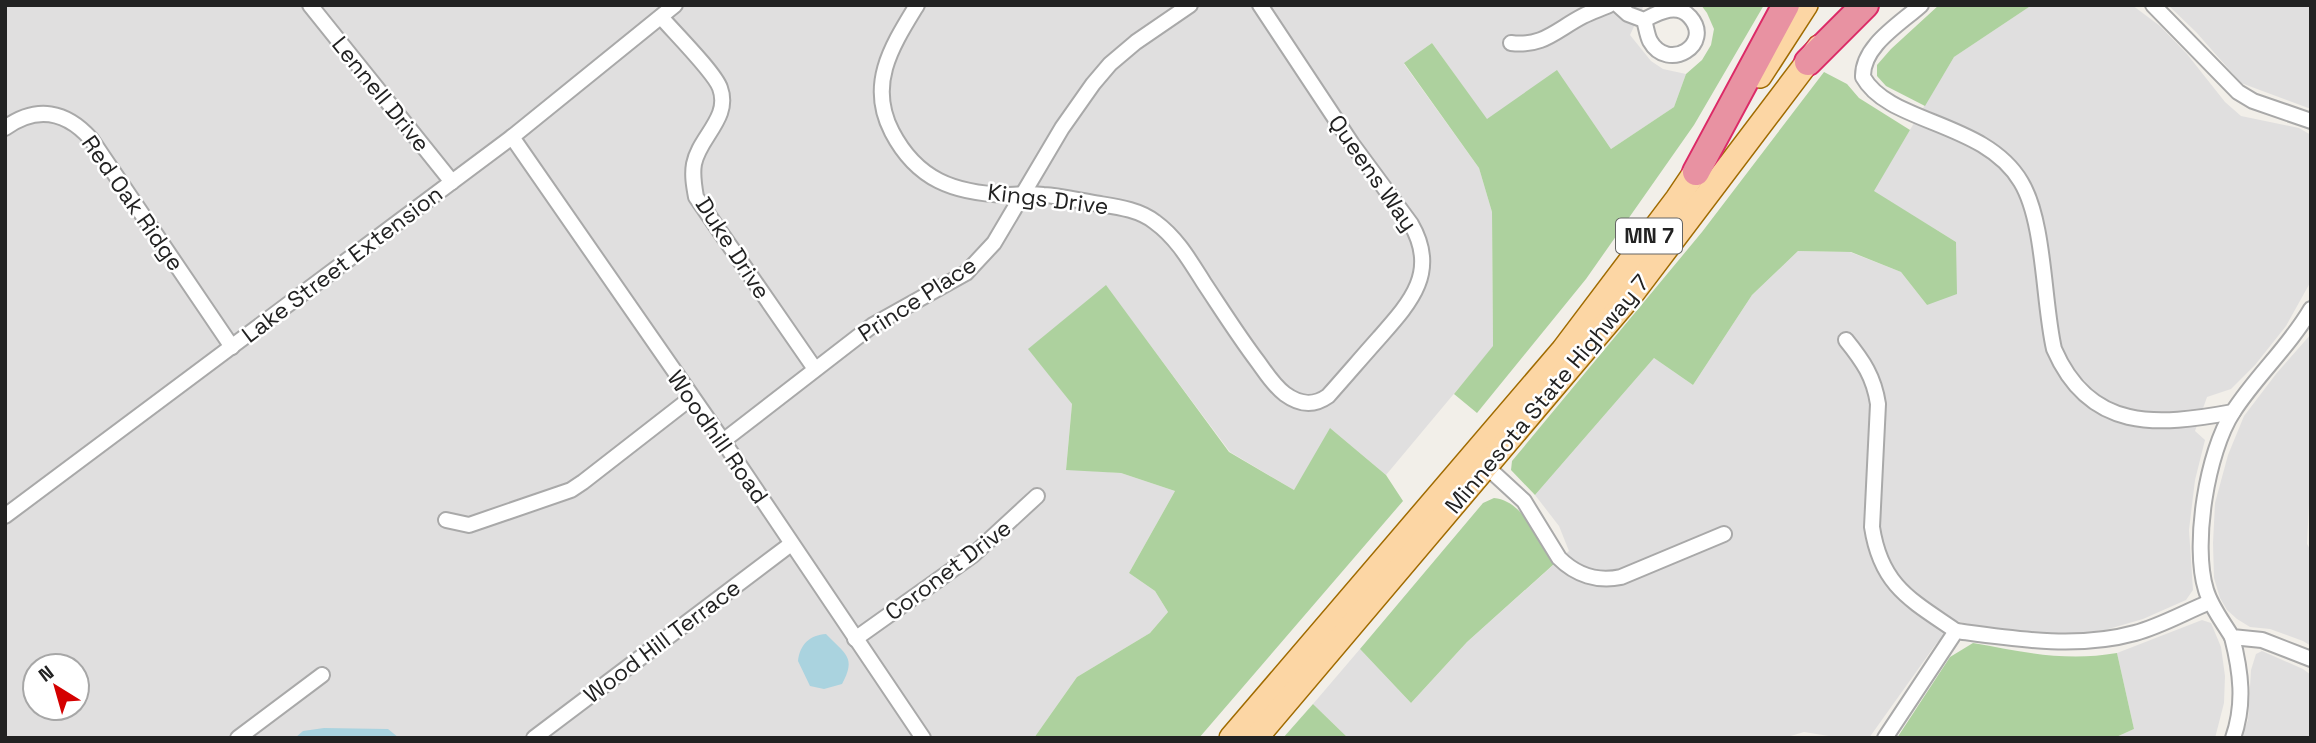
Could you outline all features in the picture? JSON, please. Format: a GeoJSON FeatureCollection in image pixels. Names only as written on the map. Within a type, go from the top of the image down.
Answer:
{"type":"FeatureCollection","features":[{"type":"Feature","properties":{"kind":"highway"},"geometry":{"type":"LineString","coordinates":[[1696,172],[1786,5]]}},
{"type":"Feature","properties":{"kind":"highway"},"geometry":{"type":"LineString","coordinates":[[1808,62],[1865,5]]}},
{"type":"Feature","properties":{"kind":"main road","name":"Minnesota State Highway 7"},"geometry":{"type":"LineString","coordinates":[[1231,738],[1563,350],[1696,172],[1807,5]]}},
{"type":"Feature","properties":{"kind":"main road","name":"Minnesota State Highway 7"},"geometry":{"type":"LineString","coordinates":[[1256,738],[1632,294],[1850,5]]}},
{"type":"Feature","properties":{"kind":"street","name":"Lennell Drive"},"geometry":{"type":"LineString","coordinates":[[310,5],[452,182]]}},
{"type":"Feature","properties":{"kind":"street","name":"Lake Street Extension"},"geometry":{"type":"LineString","coordinates":[[5,516],[512,137],[675,5]]}},
{"type":"Feature","properties":{"kind":"street","name":"Kings Drive"},"geometry":{"type":"LineString","coordinates":[[917,5],[886,62],[882,104],[898,143],[921,171],[952,186],[1004,195],[1042,194],[1114,206],[1134,211],[1152,220],[1181,248],[1242,341],[1277,388],[1296,400],[1314,403]]}},
{"type":"Feature","properties":{"kind":"street","name":"Prince Place"},"geometry":{"type":"LineString","coordinates":[[723,441],[885,317],[966,273],[994,243],[1079,101],[1110,64],[1149,32],[1190,5]]}},
{"type":"Feature","properties":{"kind":"street","name":"Queens Way"},"geometry":{"type":"LineString","coordinates":[[1260,5],[1352,144],[1411,224],[1422,254],[1418,287],[1408,305],[1328,396],[1314,403]]}},
{"type":"Feature","properties":{"kind":"street"},"geometry":{"type":"LineString","coordinates":[[1511,43],[1525,45],[1543,41],[1584,15],[1609,5]]}},
{"type":"Feature","properties":{"kind":"street"},"geometry":{"type":"LineString","coordinates":[[1618,5],[1628,14],[1644,20]]}},
{"type":"Feature","properties":{"kind":"street"},"geometry":{"type":"LineString","coordinates":[[1921,5],[1872,49],[1866,59],[1863,77],[1875,92],[1895,105],[1985,145],[2004,161],[2021,181],[2037,229],[2054,349],[2068,375],[2086,396],[2123,417],[2144,421],[2187,419],[2233,412]]}},
{"type":"Feature","properties":{"kind":"street"},"geometry":{"type":"LineString","coordinates":[[2153,5],[2238,92],[2253,101],[2311,121]]}},
{"type":"Feature","properties":{"kind":"street","name":"Duke Drive"},"geometry":{"type":"LineString","coordinates":[[660,17],[713,76],[720,88],[720,117],[698,150],[693,165],[696,197],[815,369]]}},
{"type":"Feature","properties":{"kind":"street","name":"Red Oak Ridge"},"geometry":{"type":"LineString","coordinates":[[5,128],[21,118],[36,114],[52,114],[68,119],[80,128],[91,139],[232,347]]}},
{"type":"Feature","properties":{"kind":"street","name":"Woodhill Road"},"geometry":{"type":"LineString","coordinates":[[512,137],[723,441],[923,738]]}},
{"type":"Feature","properties":{"kind":"street"},"geometry":{"type":"LineString","coordinates":[[2233,738],[2239,721],[2241,692],[2232,637],[2210,602],[2203,578],[2204,510],[2220,437],[2233,412],[2289,343],[2311,309]]}},
{"type":"Feature","properties":{"kind":"street"},"geometry":{"type":"LineString","coordinates":[[1846,340],[1865,363],[1876,390],[1878,404],[1872,527],[1881,566],[1893,583],[1908,596],[1956,631],[2056,641],[2102,640],[2135,633],[2210,602]]}},
{"type":"Feature","properties":{"kind":"street"},"geometry":{"type":"LineString","coordinates":[[446,520],[470,525],[571,489],[691,398]]}},
{"type":"Feature","properties":{"kind":"street"},"geometry":{"type":"LineString","coordinates":[[1487,467],[1524,501],[1559,558],[1567,566],[1587,577],[1621,577],[1724,534]]}},
{"type":"Feature","properties":{"kind":"street","name":"Coronet Drive"},"geometry":{"type":"LineString","coordinates":[[855,639],[974,555],[1037,496]]}},
{"type":"Feature","properties":{"kind":"street","name":"Wood Hill Terrace"},"geometry":{"type":"LineString","coordinates":[[534,738],[791,544]]}},
{"type":"Feature","properties":{"kind":"street"},"geometry":{"type":"LineString","coordinates":[[1885,738],[1956,631]]}},
{"type":"Feature","properties":{"kind":"street"},"geometry":{"type":"LineString","coordinates":[[2232,637],[2262,640],[2311,659]]}},
{"type":"Feature","properties":{"kind":"street"},"geometry":{"type":"LineString","coordinates":[[238,738],[322,675]]}},
{"type":"Feature","properties":{"kind":"shaded area"},"geometry":{"type":"Polygon","coordinates":[[[5,5],[1644,5],[1630,35],[1651,61],[1663,69],[1686,74],[1674,107],[1611,149],[1557,71],[1487,120],[1432,43],[1404,64],[1479,168],[1492,212],[1493,347],[1386,475],[1331,429],[1294,490],[1230,452],[1106,286],[1029,349],[1072,404],[1066,469],[1121,473],[1175,491],[1129,573],[1155,591],[1168,612],[1150,633],[1077,677],[1034,738],[5,738],[5,5]]]}},
{"type":"Feature","properties":{"kind":"shaded area"},"geometry":{"type":"Polygon","coordinates":[[[2032,5],[2132,5],[2160,26],[2187,54],[2225,102],[2241,116],[2299,128],[2311,135],[2311,281],[2286,326],[2255,365],[2231,389],[2207,397],[2195,431],[2205,440],[2195,480],[2189,530],[2193,590],[2186,600],[2143,619],[2105,630],[2067,634],[1980,627],[1957,621],[1936,644],[1869,738],[1841,738],[1804,732],[1784,738],[1348,738],[1313,704],[1360,649],[1411,703],[1467,642],[1569,551],[1559,526],[1535,495],[1654,358],[1693,385],[1752,295],[1798,251],[1850,252],[1901,272],[1927,305],[1956,242],[1873,191],[1954,57],[2032,5]]]}},
{"type":"Feature","properties":{"kind":"shaded area"},"geometry":{"type":"Polygon","coordinates":[[[2168,5],[2311,5],[2311,109],[2241,83],[2168,5]]]}},
{"type":"Feature","properties":{"kind":"shaded area"},"geometry":{"type":"Polygon","coordinates":[[[2311,334],[2311,464],[2307,544],[2311,551],[2311,646],[2270,629],[2250,627],[2227,610],[2214,578],[2213,543],[2215,503],[2228,455],[2244,416],[2311,334]]]}},
{"type":"Feature","properties":{"kind":"shaded area"},"geometry":{"type":"Polygon","coordinates":[[[2202,620],[2211,623],[2221,647],[2225,676],[2224,703],[2215,738],[2114,738],[2134,729],[2117,653],[2202,620]]]}},
{"type":"Feature","properties":{"kind":"shaded area"},"geometry":{"type":"Polygon","coordinates":[[[2262,651],[2311,675],[2311,738],[2241,738],[2248,720],[2251,670],[2256,654],[2262,651]]]}},
{"type":"Feature","properties":{"kind":"green space"},"geometry":{"type":"Polygon","coordinates":[[[1701,5],[1764,5],[1694,125],[1586,279],[1477,413],[1454,394],[1493,346],[1492,212],[1479,168],[1404,63],[1432,43],[1487,119],[1557,70],[1611,149],[1674,107],[1686,74],[1702,60],[1711,45],[1714,29],[1701,5]]]}},
{"type":"Feature","properties":{"kind":"green space"},"geometry":{"type":"Polygon","coordinates":[[[1939,5],[2032,5],[1954,57],[1925,106],[1886,86],[1877,76],[1877,65],[1939,5]]]}},
{"type":"Feature","properties":{"kind":"green space"},"geometry":{"type":"Polygon","coordinates":[[[1824,72],[1847,84],[1859,98],[1910,130],[1874,191],[1956,242],[1957,294],[1927,305],[1901,272],[1851,252],[1798,251],[1752,295],[1693,385],[1654,358],[1535,495],[1511,470],[1512,461],[1702,232],[1824,72]]]}},
{"type":"Feature","properties":{"kind":"green space"},"geometry":{"type":"Polygon","coordinates":[[[1106,285],[1229,452],[1294,490],[1330,428],[1386,475],[1403,501],[1199,738],[1034,738],[1077,677],[1150,633],[1168,612],[1155,591],[1129,573],[1175,491],[1121,473],[1066,470],[1072,404],[1028,349],[1106,285]]]}},
{"type":"Feature","properties":{"kind":"green space"},"geometry":{"type":"Polygon","coordinates":[[[1494,498],[1514,506],[1522,514],[1554,564],[1467,642],[1411,703],[1360,649],[1483,503],[1494,498]]]}},
{"type":"Feature","properties":{"kind":"green space"},"geometry":{"type":"Polygon","coordinates":[[[1973,643],[2062,656],[2117,653],[2134,729],[2114,738],[1897,738],[1950,657],[1973,643]]]}},
{"type":"Feature","properties":{"kind":"green space"},"geometry":{"type":"Polygon","coordinates":[[[1313,704],[1348,738],[1283,738],[1313,704]]]}},
{"type":"Feature","properties":{"kind":"water"},"geometry":{"type":"Polygon","coordinates":[[[826,634],[843,651],[849,662],[842,684],[824,689],[810,686],[798,661],[807,642],[815,636],[826,634]]]}},
{"type":"Feature","properties":{"kind":"water"},"geometry":{"type":"Polygon","coordinates":[[[324,728],[388,729],[399,738],[295,738],[303,731],[324,728]]]}}]}
